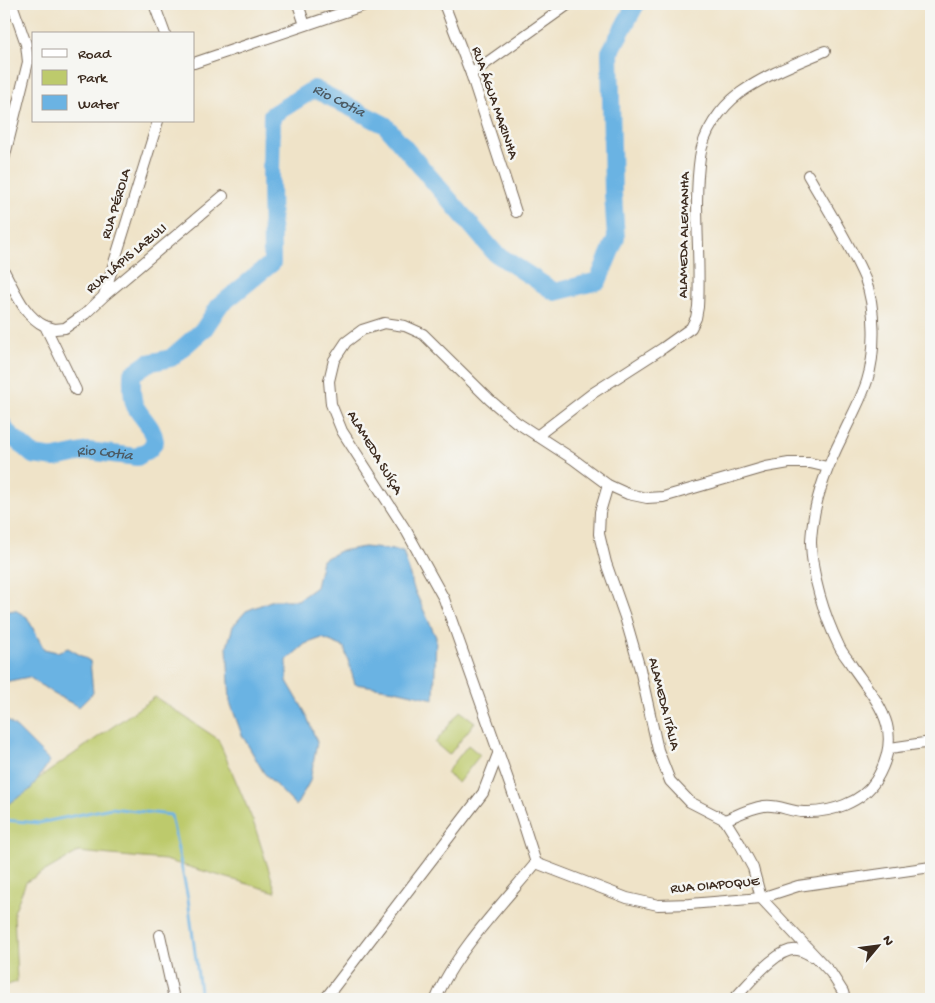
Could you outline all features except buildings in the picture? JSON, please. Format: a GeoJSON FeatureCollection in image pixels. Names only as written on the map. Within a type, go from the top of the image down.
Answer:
{"type":"FeatureCollection","features":[{"type":"Feature","properties":{"kind":"street"},"geometry":{"type":"LineString","coordinates":[[4,159],[28,62],[26,44],[12,4]]}},
{"type":"Feature","properties":{"kind":"street"},"geometry":{"type":"LineString","coordinates":[[154,4],[164,32]]}},
{"type":"Feature","properties":{"kind":"street"},"geometry":{"type":"LineString","coordinates":[[298,4],[306,25]]}},
{"type":"Feature","properties":{"kind":"street"},"geometry":{"type":"LineString","coordinates":[[195,63],[368,4]]}},
{"type":"Feature","properties":{"kind":"street","name":"RUA ÁGUA MARINHA"},"geometry":{"type":"LineString","coordinates":[[444,4],[471,74],[516,212]]}},
{"type":"Feature","properties":{"kind":"street"},"geometry":{"type":"LineString","coordinates":[[471,74],[569,4]]}},
{"type":"Feature","properties":{"kind":"street","name":"ALAMEDA ALEMANHA"},"geometry":{"type":"LineString","coordinates":[[537,436],[593,393],[691,328],[696,318],[698,306],[698,197],[700,156],[706,135],[720,112],[740,93],[768,77],[825,51]]}},
{"type":"Feature","properties":{"kind":"street","name":"RUA PÉROLA"},"geometry":{"type":"LineString","coordinates":[[104,296],[158,122]]}},
{"type":"Feature","properties":{"kind":"street"},"geometry":{"type":"LineString","coordinates":[[808,175],[865,280],[871,303],[873,323],[872,349],[867,380],[818,493],[811,542],[817,585],[826,616],[840,648],[876,698],[884,715],[888,728],[890,748],[876,781],[867,793],[857,800],[820,812],[802,812],[765,806],[754,808],[725,820],[752,868],[761,898],[831,973],[843,992],[845,999]]}},
{"type":"Feature","properties":{"kind":"street","name":"RUA LÁPIS LAZULI"},"geometry":{"type":"LineString","coordinates":[[44,326],[55,330],[65,328],[85,314],[223,196]]}},
{"type":"Feature","properties":{"kind":"street"},"geometry":{"type":"LineString","coordinates":[[4,272],[28,314],[35,322],[44,326],[76,390]]}},
{"type":"Feature","properties":{"kind":"street","name":"ALAMEDA SUÍÇA"},"geometry":{"type":"LineString","coordinates":[[536,864],[521,816],[444,599],[407,532],[342,431],[334,413],[331,404],[329,381],[334,360],[346,342],[362,330],[384,323],[405,326],[423,334],[490,400],[516,422],[608,485],[628,494],[647,498],[663,497],[766,467],[789,463],[810,463],[828,467]]}},
{"type":"Feature","properties":{"kind":"street","name":"ALAMEDA ITÁLIA"},"geometry":{"type":"LineString","coordinates":[[608,485],[600,512],[599,534],[606,563],[625,617],[640,669],[658,750],[670,781],[690,802],[725,820]]}},
{"type":"Feature","properties":{"kind":"street"},"geometry":{"type":"LineString","coordinates":[[890,748],[931,742]]}},
{"type":"Feature","properties":{"kind":"street"},"geometry":{"type":"LineString","coordinates":[[325,999],[483,793],[498,754]]}},
{"type":"Feature","properties":{"kind":"street"},"geometry":{"type":"LineString","coordinates":[[436,999],[443,983],[479,931],[536,864]]}},
{"type":"Feature","properties":{"kind":"street","name":"RUA OIAPOQUE"},"geometry":{"type":"LineString","coordinates":[[536,864],[627,898],[658,905],[761,898],[798,886],[931,867]]}},
{"type":"Feature","properties":{"kind":"street"},"geometry":{"type":"LineString","coordinates":[[160,935],[174,999]]}},
{"type":"Feature","properties":{"kind":"street"},"geometry":{"type":"LineString","coordinates":[[734,999],[777,956],[788,950],[797,950],[817,959]]}},
{"type":"Feature","properties":{"kind":"green space"},"geometry":{"type":"Polygon","coordinates":[[[155,697],[218,739],[253,821],[276,892],[165,860],[78,852],[26,882],[14,912],[17,982],[4,986],[4,803],[155,697]]]}},
{"type":"Feature","properties":{"kind":"green space"},"geometry":{"type":"Polygon","coordinates":[[[460,711],[475,722],[449,755],[435,743],[460,711]]]}},
{"type":"Feature","properties":{"kind":"green space"},"geometry":{"type":"Polygon","coordinates":[[[468,745],[480,755],[458,783],[446,773],[468,745]]]}},
{"type":"Feature","properties":{"kind":"water"},"geometry":{"type":"Polygon","coordinates":[[[364,547],[403,551],[414,589],[436,637],[434,699],[395,690],[355,684],[344,647],[322,638],[305,644],[287,660],[287,681],[305,712],[317,742],[310,781],[296,806],[264,773],[242,735],[230,702],[227,647],[233,626],[246,611],[273,600],[298,600],[316,587],[322,560],[340,551],[364,547]]]}},
{"type":"Feature","properties":{"kind":"water"},"geometry":{"type":"Polygon","coordinates":[[[15,610],[27,617],[44,649],[57,652],[68,648],[90,661],[93,693],[79,707],[54,694],[29,677],[4,682],[4,612],[15,610]]]}},
{"type":"Feature","properties":{"kind":"water"},"geometry":{"type":"Polygon","coordinates":[[[4,718],[18,729],[50,761],[30,790],[4,807],[4,718]]]}},
{"type":"Feature","properties":{"kind":"waterway","name":"Rio Cotia"},"geometry":{"type":"LineString","coordinates":[[4,426],[6,431],[33,455],[55,458],[88,451],[137,457],[150,449],[155,441],[154,436],[134,403],[132,374],[148,363],[171,358],[204,329],[219,306],[272,263],[272,115],[314,89],[385,125],[495,253],[555,292],[598,281],[616,238],[613,193],[610,52],[636,4]]}},
{"type":"Feature","properties":{"kind":"waterway"},"geometry":{"type":"LineString","coordinates":[[4,820],[39,823],[111,808],[171,815],[188,899],[201,999]]}}]}
